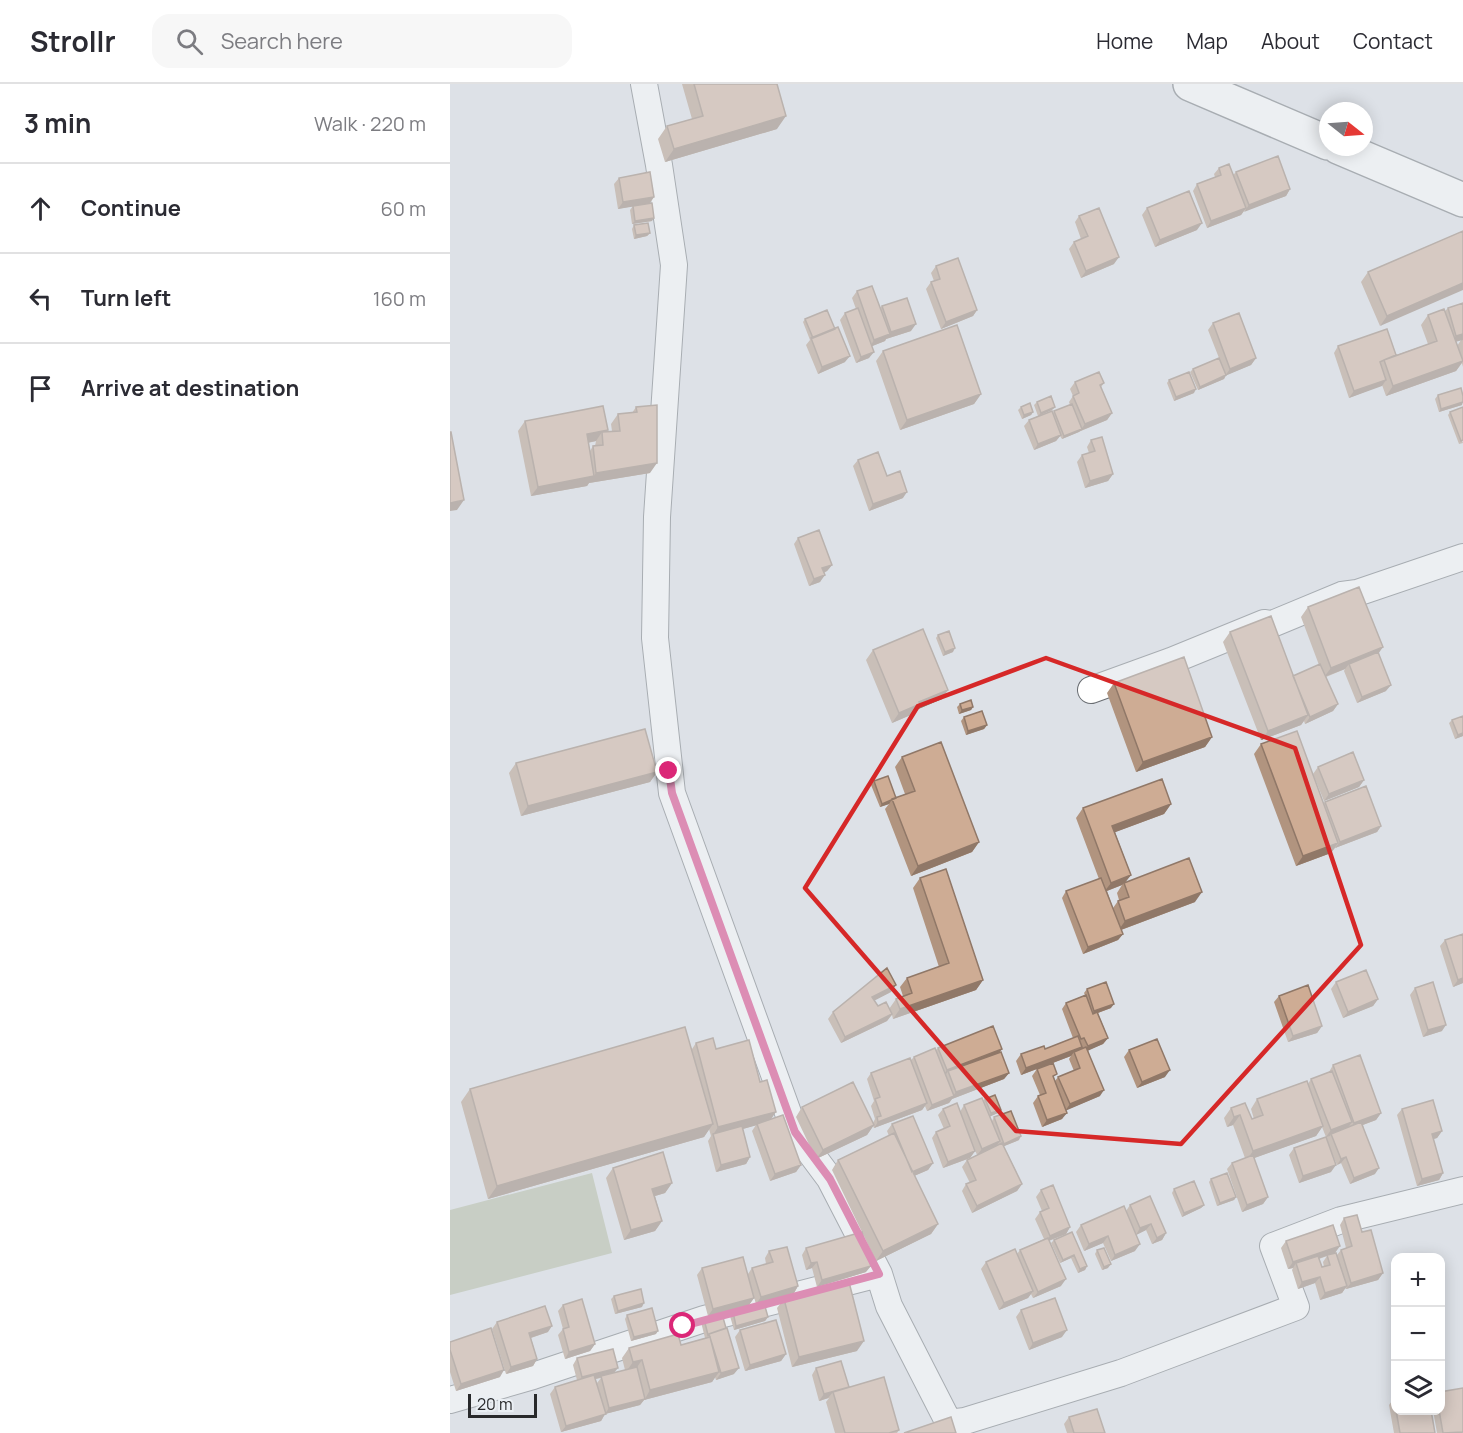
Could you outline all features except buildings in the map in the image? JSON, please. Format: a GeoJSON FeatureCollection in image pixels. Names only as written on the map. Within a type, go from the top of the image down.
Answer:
{"type":"FeatureCollection","features":[{"type":"Feature","properties":{"kind":"main road"},"geometry":{"type":"LineString","coordinates":[[1190,84],[1319,139]]}},
{"type":"Feature","properties":{"kind":"main road"},"geometry":{"type":"LineString","coordinates":[[1359,156],[1463,200]]}},
{"type":"Feature","properties":{"kind":"street"},"geometry":{"type":"LineString","coordinates":[[644,84],[674,265],[657,517],[655,638],[672,793],[795,1132],[830,1179],[879,1274],[889,1306],[951,1428],[965,1421],[1121,1373],[1296,1306],[1273,1246],[1341,1220],[1463,1190]]}},
{"type":"Feature","properties":{"kind":"street"},"geometry":{"type":"LineString","coordinates":[[1091,690],[1172,661],[1264,623],[1272,624],[1342,596],[1463,557]]}},
{"type":"Feature","properties":{"kind":"street"},"geometry":{"type":"LineString","coordinates":[[450,1400],[533,1376],[704,1319],[879,1274]]}},
{"type":"Feature","properties":{"kind":"highlighted area"},"geometry":{"type":"Polygon","coordinates":[[[1046,658],[1295,748],[1361,945],[1181,1144],[1016,1131],[805,888],[918,706],[1046,658]]]}},
{"type":"Feature","properties":{"kind":"green space"},"geometry":{"type":"Polygon","coordinates":[[[592,1173],[612,1253],[450,1295],[450,1210],[592,1173]]]}},
{"type":"Feature","properties":{"kind":"route"},"geometry":{"type":"LineString","coordinates":[[669,771],[672,793],[795,1132],[830,1179],[879,1274],[683,1326]]}}]}
